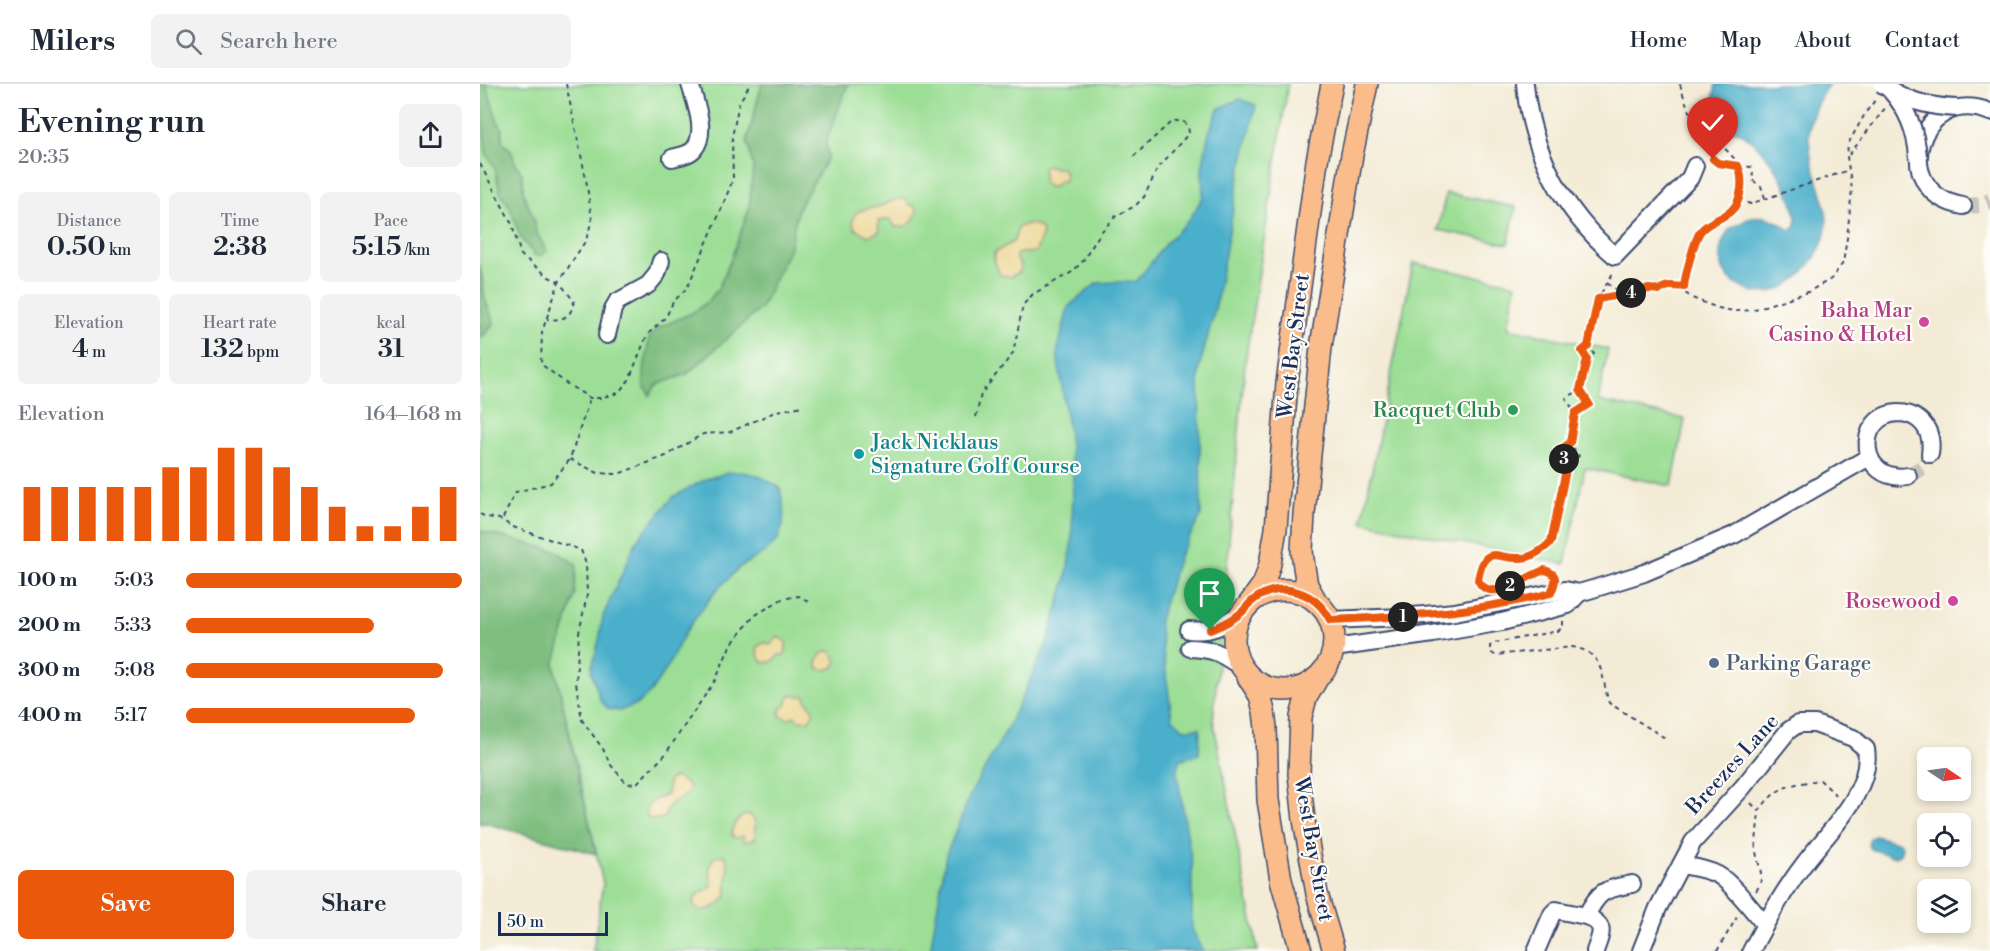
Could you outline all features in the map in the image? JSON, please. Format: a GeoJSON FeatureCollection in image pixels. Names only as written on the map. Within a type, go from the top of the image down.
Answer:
{"type":"FeatureCollection","features":[{"type":"Feature","properties":{"kind":"main road","name":"West Bay Street"},"geometry":{"type":"LineString","coordinates":[[1245,608],[1264,583],[1276,529],[1287,383],[1317,161],[1332,84]]}},
{"type":"Feature","properties":{"kind":"main road","name":"West Bay Street"},"geometry":{"type":"LineString","coordinates":[[1316,601],[1307,585],[1302,551],[1303,525],[1321,347],[1352,155],[1367,84]]}},
{"type":"Feature","properties":{"kind":"main road"},"geometry":{"type":"LineString","coordinates":[[1286,590],[1302,593],[1316,601],[1330,620],[1334,634],[1334,648],[1328,665],[1317,679],[1301,688],[1279,691],[1266,688],[1244,671],[1233,645],[1236,623],[1245,608],[1270,592],[1286,590]]}},
{"type":"Feature","properties":{"kind":"main road","name":"West Bay Street"},"geometry":{"type":"LineString","coordinates":[[1244,671],[1260,696],[1264,711],[1268,800],[1281,880],[1301,951]]}},
{"type":"Feature","properties":{"kind":"main road","name":"West Bay Street"},"geometry":{"type":"LineString","coordinates":[[1317,679],[1306,698],[1300,717],[1299,774],[1304,820],[1317,894],[1334,951]]}},
{"type":"Feature","properties":{"kind":"street"},"geometry":{"type":"LineString","coordinates":[[672,159],[694,149],[698,139],[699,118],[690,84]]}},
{"type":"Feature","properties":{"kind":"street"},"geometry":{"type":"LineString","coordinates":[[1525,84],[1531,120],[1546,167],[1576,216],[1594,238],[1615,256],[1690,177],[1695,166]]}},
{"type":"Feature","properties":{"kind":"street"},"geometry":{"type":"LineString","coordinates":[[1886,92],[1944,108],[1973,107],[1990,112]]}},
{"type":"Feature","properties":{"kind":"street"},"geometry":{"type":"LineString","coordinates":[[1886,92],[1901,104],[1912,126],[1924,180],[1934,193],[1947,202],[1963,207]]}},
{"type":"Feature","properties":{"kind":"street"},"geometry":{"type":"LineString","coordinates":[[1918,156],[1921,140],[1929,126],[1942,115],[1957,108]]}},
{"type":"Feature","properties":{"kind":"street"},"geometry":{"type":"LineString","coordinates":[[607,335],[617,302],[648,285],[657,274],[661,261]]}},
{"type":"Feature","properties":{"kind":"street"},"geometry":{"type":"LineString","coordinates":[[1908,476],[1887,475],[1878,470],[1869,457],[1867,442],[1872,428],[1883,417],[1898,413],[1912,416],[1924,425],[1930,439],[1930,454]]}},
{"type":"Feature","properties":{"kind":"street"},"geometry":{"type":"LineString","coordinates":[[1334,648],[1479,627],[1562,607],[1579,593],[1644,573],[1734,536],[1869,457]]}},
{"type":"Feature","properties":{"kind":"street"},"geometry":{"type":"LineString","coordinates":[[1330,620],[1455,612],[1565,590],[1579,593]]}},
{"type":"Feature","properties":{"kind":"street"},"geometry":{"type":"LineString","coordinates":[[1189,630],[1210,630],[1220,627],[1245,608]]}},
{"type":"Feature","properties":{"kind":"street"},"geometry":{"type":"LineString","coordinates":[[1190,648],[1211,649],[1244,671]]}},
{"type":"Feature","properties":{"kind":"street","name":"Breezes Lane"},"geometry":{"type":"LineString","coordinates":[[1641,951],[1658,908],[1693,842],[1743,787],[1788,731],[1798,724],[1809,723],[1827,727],[1853,738],[1866,749],[1868,761],[1865,774],[1856,795],[1803,865],[1750,951]]}},
{"type":"Feature","properties":{"kind":"street"},"geometry":{"type":"LineString","coordinates":[[1681,865],[1720,876],[1730,884],[1765,925]]}},
{"type":"Feature","properties":{"kind":"street"},"geometry":{"type":"LineString","coordinates":[[1586,916],[1593,902],[1604,890],[1632,884]]}},
{"type":"Feature","properties":{"kind":"street"},"geometry":{"type":"LineString","coordinates":[[1536,951],[1552,914],[1556,910],[1598,921],[1601,935],[1595,951]]}},
{"type":"Feature","properties":{"kind":"path"},"geometry":{"type":"LineString","coordinates":[[566,84],[586,179],[592,220],[586,240],[560,282],[542,332],[542,364],[567,384],[590,398],[618,393],[629,380],[647,334],[666,317],[673,302],[687,288],[722,210],[733,179],[732,137],[740,103],[750,84]]}},
{"type":"Feature","properties":{"kind":"path"},"geometry":{"type":"LineString","coordinates":[[1680,84],[1685,102],[1697,124],[1735,160],[1742,185],[1739,199],[1732,211],[1707,224],[1699,233],[1690,265],[1685,274],[1685,294],[1703,303],[1734,310],[1752,310],[1808,292],[1831,279],[1843,263],[1852,189],[1847,157],[1848,144],[1866,112],[1886,92]]}},
{"type":"Feature","properties":{"kind":"path"},"geometry":{"type":"LineString","coordinates":[[1847,157],[1886,92]]}},
{"type":"Feature","properties":{"kind":"path"},"geometry":{"type":"LineString","coordinates":[[976,417],[981,394],[1013,353],[1023,305],[1033,294],[1072,272],[1083,261],[1101,232],[1116,216],[1135,206],[1144,197],[1158,168],[1189,133],[1188,127],[1184,121],[1171,122],[1133,157]]}},
{"type":"Feature","properties":{"kind":"path"},"geometry":{"type":"LineString","coordinates":[[1713,159],[1718,163],[1751,166],[1754,173],[1752,180],[1761,186],[1765,198]]}},
{"type":"Feature","properties":{"kind":"path"},"geometry":{"type":"LineString","coordinates":[[480,164],[511,222],[521,255],[549,277],[560,282],[574,301],[573,310],[568,317],[547,319]]}},
{"type":"Feature","properties":{"kind":"path"},"geometry":{"type":"LineString","coordinates":[[1739,199],[1750,204],[1849,170]]}},
{"type":"Feature","properties":{"kind":"path"},"geometry":{"type":"LineString","coordinates":[[1587,359],[1582,351],[1588,346],[1598,299],[1613,273],[1615,256]]}},
{"type":"Feature","properties":{"kind":"path"},"geometry":{"type":"LineString","coordinates":[[1607,283],[1623,295]]}},
{"type":"Feature","properties":{"kind":"path"},"geometry":{"type":"LineString","coordinates":[[1598,299],[1649,289],[1660,290],[1671,285],[1684,287]]}},
{"type":"Feature","properties":{"kind":"path"},"geometry":{"type":"LineString","coordinates":[[1575,413],[1589,404],[1580,390],[1587,359],[1594,354],[1588,346]]}},
{"type":"Feature","properties":{"kind":"path"},"geometry":{"type":"LineString","coordinates":[[1487,590],[1478,580],[1484,560],[1496,554],[1518,558],[1528,557],[1551,542],[1567,465],[1579,456],[1570,443],[1575,413],[1566,398],[1580,390]]}},
{"type":"Feature","properties":{"kind":"path"},"geometry":{"type":"LineString","coordinates":[[502,519],[516,492],[551,483],[570,459],[590,398]]}},
{"type":"Feature","properties":{"kind":"path"},"geometry":{"type":"LineString","coordinates":[[570,459],[598,473],[618,474],[666,456],[703,434],[730,432],[777,411],[803,406]]}},
{"type":"Feature","properties":{"kind":"path"},"geometry":{"type":"LineString","coordinates":[[1567,465],[1558,451],[1570,443]]}},
{"type":"Feature","properties":{"kind":"path"},"geometry":{"type":"LineString","coordinates":[[480,514],[485,517],[502,519],[510,526],[581,550],[586,564],[587,595],[579,633],[576,683],[582,720],[603,749],[610,764],[627,784],[637,783],[664,756],[716,680],[730,646],[754,616],[782,599],[799,596],[808,601]]}},
{"type":"Feature","properties":{"kind":"path"},"geometry":{"type":"LineString","coordinates":[[1511,585],[1545,570],[1555,576],[1556,580],[1551,593]]}},
{"type":"Feature","properties":{"kind":"path"},"geometry":{"type":"LineString","coordinates":[[1562,607],[1563,627],[1561,630],[1494,643],[1490,646],[1490,652],[1495,655],[1572,647],[1583,649],[1592,655],[1601,668],[1609,703],[1665,738]]}},
{"type":"Feature","properties":{"kind":"path"},"geometry":{"type":"LineString","coordinates":[[1759,811],[1779,789],[1820,780],[1848,807]]}},
{"type":"Feature","properties":{"kind":"green space","name":"Jack Nicklaus Signature Golf Course"},"geometry":{"type":"Polygon","coordinates":[[[480,84],[1288,84],[1245,363],[1213,720],[1258,951],[593,951],[603,883],[554,665],[559,571],[480,545],[480,84]]]}},
{"type":"Feature","properties":{"kind":"green space"},"geometry":{"type":"Polygon","coordinates":[[[480,84],[486,84],[502,128],[502,142],[511,150],[522,174],[524,195],[534,219],[536,232],[547,251],[542,255],[535,256],[520,237],[510,207],[500,192],[495,168],[486,153],[480,108],[480,84]]]}},
{"type":"Feature","properties":{"kind":"green space"},"geometry":{"type":"Polygon","coordinates":[[[762,84],[848,84],[826,141],[828,157],[798,209],[789,250],[761,308],[687,374],[656,385],[650,395],[644,386],[649,338],[658,328],[694,312],[709,300],[718,289],[731,259],[749,209],[753,166],[747,141],[762,84]]]}},
{"type":"Feature","properties":{"kind":"green space"},"geometry":{"type":"Polygon","coordinates":[[[1446,193],[1516,207],[1508,244],[1438,230],[1446,193]]]}},
{"type":"Feature","properties":{"kind":"green space"},"geometry":{"type":"Polygon","coordinates":[[[480,263],[485,299],[494,323],[480,340],[480,263]]]}},
{"type":"Feature","properties":{"kind":"green space","name":"Racquet Club"},"geometry":{"type":"Polygon","coordinates":[[[1413,263],[1516,284],[1508,328],[1608,349],[1598,401],[1685,419],[1672,486],[1585,468],[1565,564],[1362,522],[1413,263]]]}},
{"type":"Feature","properties":{"kind":"green space"},"geometry":{"type":"Polygon","coordinates":[[[480,531],[556,551],[576,564],[575,594],[554,665],[596,854],[485,823],[480,824],[480,531]]]}},
{"type":"Feature","properties":{"kind":"sand"},"geometry":{"type":"Polygon","coordinates":[[[1048,165],[1062,168],[1065,181],[1059,181],[1054,187],[1048,187],[1043,182],[1043,168],[1048,165]]]}},
{"type":"Feature","properties":{"kind":"sand"},"geometry":{"type":"Polygon","coordinates":[[[906,199],[908,204],[917,210],[913,221],[904,227],[895,227],[891,219],[878,221],[879,232],[868,236],[855,229],[853,218],[858,212],[906,199]]]}},
{"type":"Feature","properties":{"kind":"sand"},"geometry":{"type":"Polygon","coordinates":[[[1027,224],[1036,225],[1042,230],[1042,237],[1035,252],[1016,255],[1021,265],[1020,272],[1010,277],[1000,275],[994,253],[1014,241],[1018,227],[1027,224]]]}},
{"type":"Feature","properties":{"kind":"sand"},"geometry":{"type":"Polygon","coordinates":[[[778,637],[786,641],[784,655],[779,655],[773,661],[763,662],[759,657],[757,647],[765,642],[770,645],[778,637]]]}},
{"type":"Feature","properties":{"kind":"sand"},"geometry":{"type":"Polygon","coordinates":[[[827,651],[832,652],[837,661],[833,668],[824,670],[818,668],[817,662],[821,654],[827,651]]]}},
{"type":"Feature","properties":{"kind":"sand"},"geometry":{"type":"Polygon","coordinates":[[[790,695],[805,696],[813,708],[813,715],[807,721],[798,720],[794,716],[789,719],[780,716],[780,710],[787,704],[790,695]]]}},
{"type":"Feature","properties":{"kind":"sand"},"geometry":{"type":"Polygon","coordinates":[[[674,777],[689,785],[688,793],[670,805],[664,818],[652,820],[647,816],[646,808],[652,801],[667,794],[669,780],[674,777]]]}},
{"type":"Feature","properties":{"kind":"sand"},"geometry":{"type":"Polygon","coordinates":[[[751,815],[755,822],[755,839],[744,842],[743,836],[737,838],[732,836],[732,829],[739,818],[751,815]]]}},
{"type":"Feature","properties":{"kind":"sand"},"geometry":{"type":"Polygon","coordinates":[[[724,855],[728,869],[727,895],[716,906],[700,910],[693,905],[696,896],[712,886],[709,867],[715,856],[724,855]]]}},
{"type":"Feature","properties":{"kind":"water"},"geometry":{"type":"Polygon","coordinates":[[[1716,84],[1829,84],[1814,110],[1809,132],[1814,170],[1826,212],[1823,241],[1815,257],[1803,272],[1788,285],[1766,293],[1745,289],[1728,277],[1720,258],[1721,247],[1729,230],[1754,217],[1778,222],[1790,230],[1795,228],[1796,217],[1793,204],[1780,176],[1761,150],[1742,134],[1712,122],[1710,116],[1716,84]]]}},
{"type":"Feature","properties":{"kind":"water"},"geometry":{"type":"Polygon","coordinates":[[[1239,99],[1256,105],[1238,182],[1215,309],[1199,369],[1201,516],[1179,556],[1159,621],[1172,718],[1184,729],[1200,728],[1199,754],[1179,760],[1177,773],[1192,863],[1192,929],[1203,951],[930,951],[946,855],[971,793],[1007,729],[1048,641],[1066,578],[1072,540],[1073,480],[1057,353],[1068,307],[1097,283],[1137,281],[1165,244],[1189,220],[1203,197],[1202,169],[1208,136],[1218,109],[1239,99]]]}},
{"type":"Feature","properties":{"kind":"water"},"geometry":{"type":"Polygon","coordinates":[[[730,472],[756,475],[780,488],[784,509],[783,525],[778,539],[765,552],[740,567],[715,592],[686,631],[667,668],[650,693],[637,704],[620,711],[608,709],[600,700],[591,670],[603,616],[637,540],[673,497],[706,479],[730,472]]]}},
{"type":"Feature","properties":{"kind":"water"},"geometry":{"type":"Polygon","coordinates":[[[1875,836],[1900,843],[1902,847],[1900,854],[1895,857],[1871,849],[1868,845],[1870,838],[1875,836]]]}},
{"type":"Feature","properties":{"kind":"tunnel"},"geometry":{"type":"LineString","coordinates":[[1963,206],[1979,205],[1990,201]]}},
{"type":"Feature","properties":{"kind":"tunnel"},"geometry":{"type":"LineString","coordinates":[[1908,476],[1922,468],[1930,454]]}},
{"type":"Feature","properties":{"kind":"place","name":"Baha Mar Casino & Hotel"},"geometry":{"type":"Point","coordinates":[1924,322]}},
{"type":"Feature","properties":{"kind":"place","name":"Racquet Club"},"geometry":{"type":"Point","coordinates":[1513,410]}},
{"type":"Feature","properties":{"kind":"place","name":"Jack Nicklaus Signature Golf Course"},"geometry":{"type":"Point","coordinates":[859,454]}},
{"type":"Feature","properties":{"kind":"place","name":"Rosewood"},"geometry":{"type":"Point","coordinates":[1953,601]}},
{"type":"Feature","properties":{"kind":"place","name":"Parking Garage"},"geometry":{"type":"Point","coordinates":[1714,663]}},
{"type":"Feature","properties":{"kind":"route"},"geometry":{"type":"LineString","coordinates":[[1210,630],[1220,627],[1241,613],[1255,599],[1278,590],[1294,591],[1309,596],[1321,606],[1330,620],[1403,617],[1473,610],[1551,593],[1556,580],[1555,576],[1545,570],[1501,590],[1487,590],[1479,584],[1478,580],[1481,564],[1491,555],[1496,554],[1518,558],[1528,557],[1551,542],[1567,465],[1558,451],[1570,443],[1575,413],[1589,404],[1580,390],[1587,359],[1582,351],[1588,346],[1598,299],[1649,289],[1660,290],[1671,285],[1684,287],[1685,274],[1690,265],[1699,233],[1707,224],[1732,211],[1739,199],[1742,185],[1738,166],[1718,163],[1713,159]]}}]}
